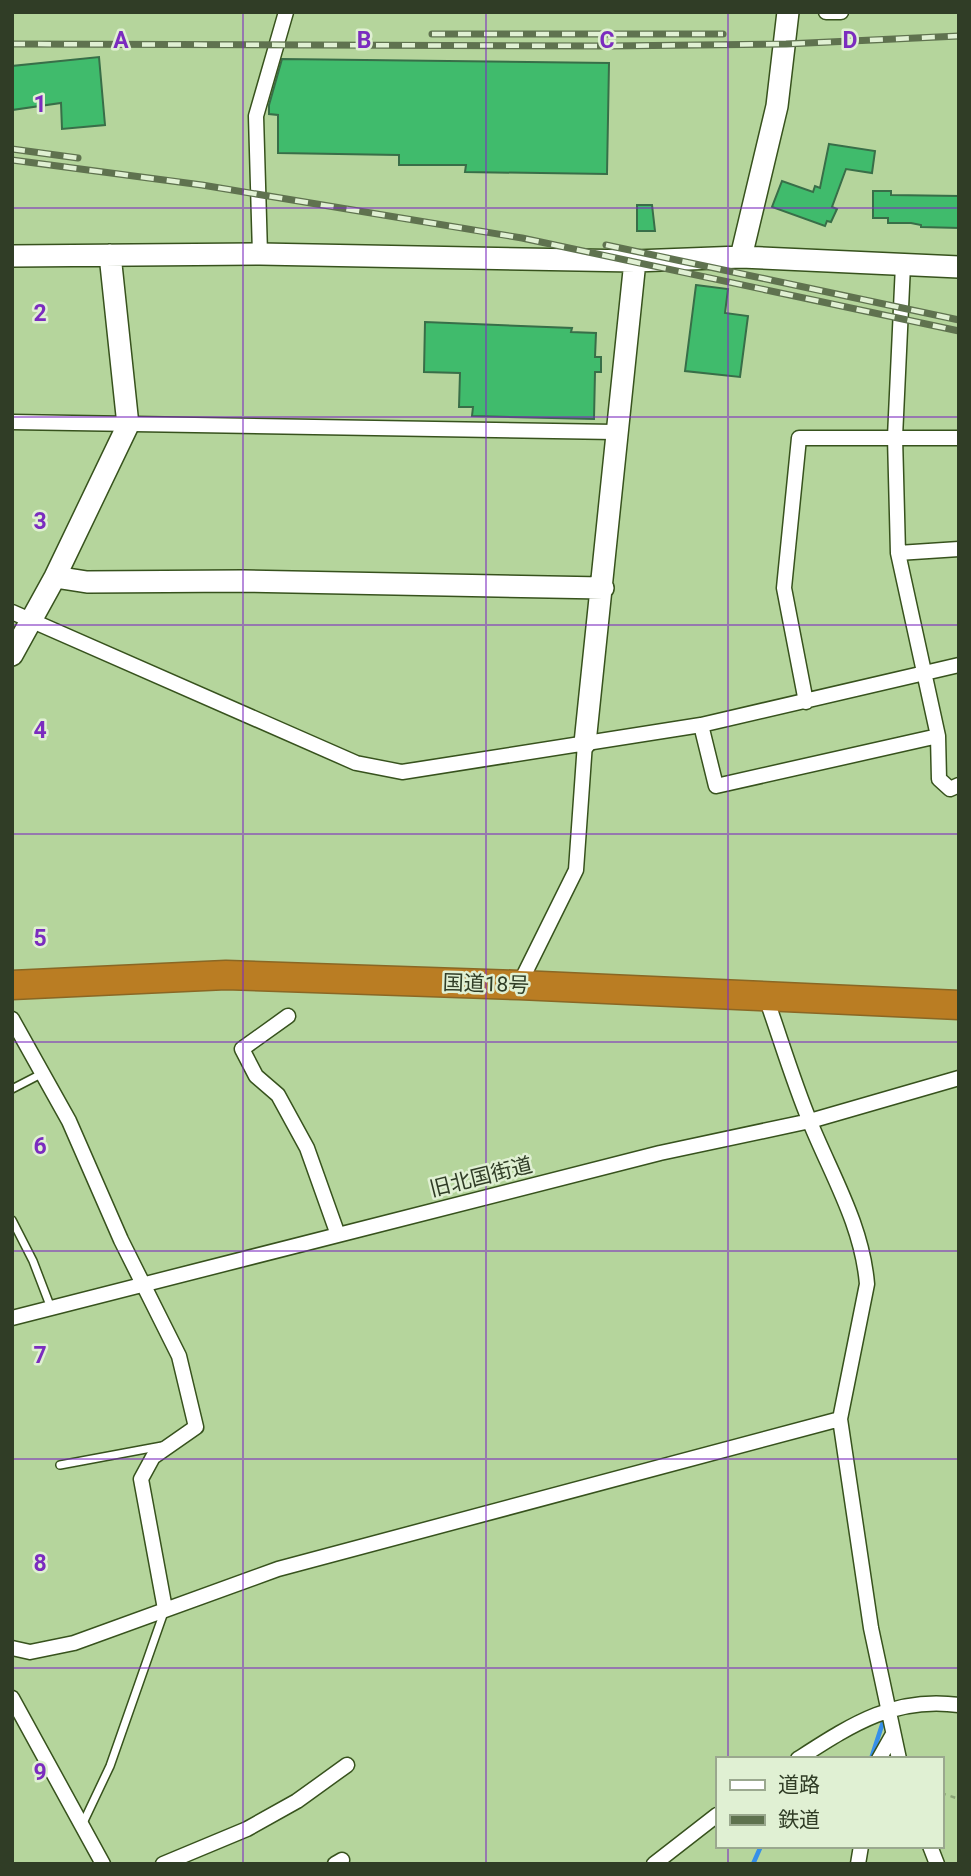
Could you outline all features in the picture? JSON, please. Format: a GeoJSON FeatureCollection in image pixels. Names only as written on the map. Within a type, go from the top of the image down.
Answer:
{"type":"FeatureCollection","features":[{"type":"Feature","properties":{"kind":"highway","name":"国道18号"},"geometry":{"type":"LineString","coordinates":[[12,985],[226,975],[765,995],[959,1006]]}},
{"type":"Feature","properties":{"kind":"street"},"geometry":{"type":"LineString","coordinates":[[260,254],[256,116],[286,12]]}},
{"type":"Feature","properties":{"kind":"street"},"geometry":{"type":"LineString","coordinates":[[741,257],[777,106],[788,12]]}},
{"type":"Feature","properties":{"kind":"street"},"geometry":{"type":"LineString","coordinates":[[827,12],[841,12]]}},
{"type":"Feature","properties":{"kind":"street"},"geometry":{"type":"LineString","coordinates":[[12,256],[260,254],[635,261],[741,257],[959,267]]}},
{"type":"Feature","properties":{"kind":"street"},"geometry":{"type":"LineString","coordinates":[[12,655],[55,577],[128,425],[110,255]]}},
{"type":"Feature","properties":{"kind":"street"},"geometry":{"type":"LineString","coordinates":[[519,985],[576,870],[585,743],[603,588],[615,432],[635,261]]}},
{"type":"Feature","properties":{"kind":"street"},"geometry":{"type":"LineString","coordinates":[[903,265],[895,437],[898,553],[938,736],[939,779],[950,789],[959,785]]}},
{"type":"Feature","properties":{"kind":"street"},"geometry":{"type":"LineString","coordinates":[[12,422],[615,432]]}},
{"type":"Feature","properties":{"kind":"street"},"geometry":{"type":"LineString","coordinates":[[806,702],[784,589],[799,438],[959,438]]}},
{"type":"Feature","properties":{"kind":"street"},"geometry":{"type":"LineString","coordinates":[[898,553],[959,549]]}},
{"type":"Feature","properties":{"kind":"street"},"geometry":{"type":"LineString","coordinates":[[55,577],[87,582],[243,581],[603,588]]}},
{"type":"Feature","properties":{"kind":"street"},"geometry":{"type":"LineString","coordinates":[[12,612],[344,758],[379,770],[402,772],[701,725],[959,665]]}},
{"type":"Feature","properties":{"kind":"street"},"geometry":{"type":"LineString","coordinates":[[701,725],[716,786],[938,736]]}},
{"type":"Feature","properties":{"kind":"street"},"geometry":{"type":"LineString","coordinates":[[765,995],[810,1121],[850,1214],[865,1262],[867,1284],[840,1419],[852,1515],[892,1736],[898,1757]]}},
{"type":"Feature","properties":{"kind":"street"},"geometry":{"type":"LineString","coordinates":[[288,1016],[242,1049],[256,1076],[278,1095],[307,1148],[338,1235]]}},
{"type":"Feature","properties":{"kind":"street"},"geometry":{"type":"LineString","coordinates":[[12,1019],[69,1121],[179,1356],[197,1427],[153,1457],[141,1479],[165,1609]]}},
{"type":"Feature","properties":{"kind":"street","name":"旧北国街道"},"geometry":{"type":"LineString","coordinates":[[12,1318],[660,1153],[810,1121],[959,1078]]}},
{"type":"Feature","properties":{"kind":"street"},"geometry":{"type":"LineString","coordinates":[[939,1084],[959,1092]]}},
{"type":"Feature","properties":{"kind":"street"},"geometry":{"type":"LineString","coordinates":[[12,1648],[30,1652],[74,1643],[278,1569],[840,1419]]}},
{"type":"Feature","properties":{"kind":"street"},"geometry":{"type":"LineString","coordinates":[[12,1699],[83,1823],[103,1864]]}},
{"type":"Feature","properties":{"kind":"street"},"geometry":{"type":"LineString","coordinates":[[802,1757],[888,1709],[932,1702],[959,1705]]}},
{"type":"Feature","properties":{"kind":"street"},"geometry":{"type":"LineString","coordinates":[[880,1757],[892,1736]]}},
{"type":"Feature","properties":{"kind":"street"},"geometry":{"type":"LineString","coordinates":[[163,1864],[247,1829],[297,1801],[347,1765]]}},
{"type":"Feature","properties":{"kind":"street"},"geometry":{"type":"LineString","coordinates":[[654,1864],[716,1816]]}},
{"type":"Feature","properties":{"kind":"lane"},"geometry":{"type":"LineString","coordinates":[[12,1089],[43,1073]]}},
{"type":"Feature","properties":{"kind":"lane"},"geometry":{"type":"LineString","coordinates":[[12,1220],[33,1261],[51,1308]]}},
{"type":"Feature","properties":{"kind":"lane"},"geometry":{"type":"LineString","coordinates":[[60,1465],[173,1444]]}},
{"type":"Feature","properties":{"kind":"lane"},"geometry":{"type":"LineString","coordinates":[[83,1823],[110,1766],[165,1609]]}},
{"type":"Feature","properties":{"kind":"building"},"geometry":{"type":"Polygon","coordinates":[[[99,57],[105,125],[62,129],[61,103],[12,110],[12,66],[99,57]]]}},
{"type":"Feature","properties":{"kind":"building"},"geometry":{"type":"Polygon","coordinates":[[[282,59],[609,63],[607,174],[465,172],[466,165],[399,165],[399,155],[278,153],[278,115],[269,114],[269,105],[282,59]]]}},
{"type":"Feature","properties":{"kind":"building"},"geometry":{"type":"Polygon","coordinates":[[[829,144],[875,151],[872,173],[846,169],[832,207],[837,209],[831,222],[827,221],[825,226],[772,207],[782,181],[813,192],[815,186],[820,188],[829,144]]]}},
{"type":"Feature","properties":{"kind":"building"},"geometry":{"type":"Polygon","coordinates":[[[873,191],[891,191],[891,195],[959,196],[959,228],[921,227],[911,223],[888,223],[888,218],[873,218],[873,191]]]}},
{"type":"Feature","properties":{"kind":"building"},"geometry":{"type":"Polygon","coordinates":[[[637,205],[652,205],[655,231],[637,231],[637,205]]]}},
{"type":"Feature","properties":{"kind":"building"},"geometry":{"type":"Polygon","coordinates":[[[696,285],[728,289],[725,313],[748,316],[740,377],[685,371],[696,285]]]}},
{"type":"Feature","properties":{"kind":"building"},"geometry":{"type":"Polygon","coordinates":[[[425,322],[572,328],[571,332],[596,333],[595,357],[601,357],[601,372],[595,372],[594,419],[472,416],[473,407],[459,407],[460,373],[424,372],[425,322]]]}},
{"type":"Feature","properties":{"kind":"waterway"},"geometry":{"type":"LineString","coordinates":[[872,1757],[883,1722]]}},
{"type":"Feature","properties":{"kind":"waterway"},"geometry":{"type":"LineString","coordinates":[[753,1864],[760,1848]]}},
{"type":"Feature","properties":{"kind":"railway"},"geometry":{"type":"LineString","coordinates":[[432,34],[723,34]]}},
{"type":"Feature","properties":{"kind":"railway"},"geometry":{"type":"LineString","coordinates":[[12,44],[609,46],[786,44],[959,36]]}},
{"type":"Feature","properties":{"kind":"railway"},"geometry":{"type":"LineString","coordinates":[[12,149],[78,158]]}},
{"type":"Feature","properties":{"kind":"railway"},"geometry":{"type":"LineString","coordinates":[[12,160],[202,185],[522,238],[959,331]]}},
{"type":"Feature","properties":{"kind":"railway"},"geometry":{"type":"LineString","coordinates":[[606,245],[959,320]]}}]}
